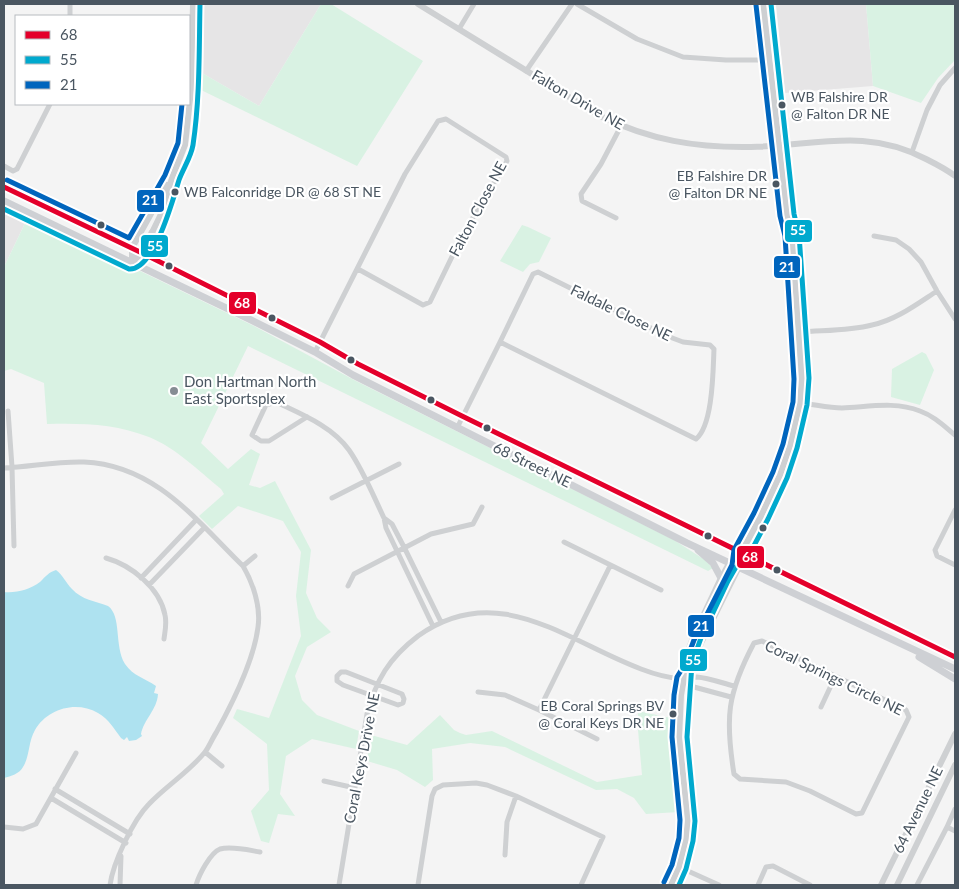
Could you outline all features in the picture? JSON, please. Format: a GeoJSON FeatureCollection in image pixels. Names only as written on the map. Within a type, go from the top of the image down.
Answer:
{"type":"FeatureCollection","features":[{"type":"Feature","properties":{"kind":"main road","name":"68 Street NE"},"geometry":{"type":"LineString","coordinates":[[4,187],[165,264],[462,416],[955,656]]}},
{"type":"Feature","properties":{"kind":"main road","name":"68 Street NE"},"geometry":{"type":"LineString","coordinates":[[4,201],[315,352],[353,375],[687,543],[955,670]]}},
{"type":"Feature","properties":{"kind":"main road"},"geometry":{"type":"LineString","coordinates":[[152,233],[153,246],[165,264]]}},
{"type":"Feature","properties":{"kind":"main road"},"geometry":{"type":"LineString","coordinates":[[687,543],[713,563],[721,578]]}},
{"type":"Feature","properties":{"kind":"main road"},"geometry":{"type":"LineString","coordinates":[[908,647],[914,654],[955,679]]}},
{"type":"Feature","properties":{"kind":"street"},"geometry":{"type":"LineString","coordinates":[[190,102],[193,4]]}},
{"type":"Feature","properties":{"kind":"street","name":"Falton Drive NE"},"geometry":{"type":"LineString","coordinates":[[418,4],[584,107],[621,126],[661,139],[693,145],[744,147],[847,140],[885,144],[912,152],[948,170],[955,176]]}},
{"type":"Feature","properties":{"kind":"street"},"geometry":{"type":"LineString","coordinates":[[459,29],[474,4]]}},
{"type":"Feature","properties":{"kind":"street"},"geometry":{"type":"LineString","coordinates":[[526,70],[572,4]]}},
{"type":"Feature","properties":{"kind":"street"},"geometry":{"type":"LineString","coordinates":[[577,4],[638,39],[683,57],[769,60]]}},
{"type":"Feature","properties":{"kind":"street"},"geometry":{"type":"LineString","coordinates":[[684,679],[692,667],[701,643],[739,567],[741,553],[780,475],[790,446],[800,402],[802,378],[800,332],[792,235],[786,215],[763,4]]}},
{"type":"Feature","properties":{"kind":"street"},"geometry":{"type":"LineString","coordinates":[[912,152],[927,110],[940,85],[955,68]]}},
{"type":"Feature","properties":{"kind":"street"},"geometry":{"type":"LineString","coordinates":[[4,166],[13,171],[18,169],[50,105]]}},
{"type":"Feature","properties":{"kind":"street"},"geometry":{"type":"LineString","coordinates":[[132,262],[142,253],[162,212],[184,145],[190,105]]}},
{"type":"Feature","properties":{"kind":"street","name":"Falton Close NE"},"geometry":{"type":"LineString","coordinates":[[315,352],[405,174],[438,121],[446,120],[506,157],[507,161],[463,234],[430,302],[423,305],[358,269]]}},
{"type":"Feature","properties":{"kind":"street"},"geometry":{"type":"LineString","coordinates":[[616,218],[582,201],[581,194],[601,164],[621,126]]}},
{"type":"Feature","properties":{"kind":"street"},"geometry":{"type":"LineString","coordinates":[[132,262],[132,248],[172,178]]}},
{"type":"Feature","properties":{"kind":"street"},"geometry":{"type":"LineString","coordinates":[[874,236],[896,240],[909,249],[921,262],[955,319]]}},
{"type":"Feature","properties":{"kind":"street","name":"Faldale Close NE"},"geometry":{"type":"LineString","coordinates":[[457,428],[533,274],[538,272],[667,336],[683,342],[710,345],[714,350],[712,388],[709,409],[701,435],[696,439],[500,342]]}},
{"type":"Feature","properties":{"kind":"street"},"geometry":{"type":"LineString","coordinates":[[800,332],[851,329],[874,325],[896,316],[937,291]]}},
{"type":"Feature","properties":{"kind":"street"},"geometry":{"type":"LineString","coordinates":[[307,417],[269,441],[261,441],[252,435],[266,404],[276,402],[307,417],[336,436],[349,449],[384,518],[386,528],[441,622]]}},
{"type":"Feature","properties":{"kind":"street"},"geometry":{"type":"LineString","coordinates":[[800,402],[839,408],[893,405],[907,407],[920,410],[937,420],[955,435]]}},
{"type":"Feature","properties":{"kind":"street"},"geometry":{"type":"LineString","coordinates":[[8,411],[12,467],[14,546]]}},
{"type":"Feature","properties":{"kind":"street"},"geometry":{"type":"LineString","coordinates":[[4,468],[81,462],[116,467],[138,475],[157,486],[180,504],[242,566],[249,575],[254,591],[258,609],[258,626],[254,646],[226,716],[205,752],[148,804],[130,834],[114,867],[110,885]]}},
{"type":"Feature","properties":{"kind":"street"},"geometry":{"type":"LineString","coordinates":[[332,498],[399,464]]}},
{"type":"Feature","properties":{"kind":"street"},"geometry":{"type":"LineString","coordinates":[[348,586],[354,574],[431,534],[473,524],[482,507]]}},
{"type":"Feature","properties":{"kind":"street"},"geometry":{"type":"LineString","coordinates":[[955,510],[935,550],[937,556],[955,565]]}},
{"type":"Feature","properties":{"kind":"street"},"geometry":{"type":"LineString","coordinates":[[384,518],[392,524],[401,551],[433,626]]}},
{"type":"Feature","properties":{"kind":"street"},"geometry":{"type":"LineString","coordinates":[[141,578],[196,520]]}},
{"type":"Feature","properties":{"kind":"street"},"geometry":{"type":"LineString","coordinates":[[149,585],[204,528]]}},
{"type":"Feature","properties":{"kind":"street"},"geometry":{"type":"LineString","coordinates":[[564,542],[661,590]]}},
{"type":"Feature","properties":{"kind":"street"},"geometry":{"type":"LineString","coordinates":[[671,885],[680,867],[688,820],[679,737],[684,662],[694,635],[721,578],[730,562],[741,553]]}},
{"type":"Feature","properties":{"kind":"street"},"geometry":{"type":"LineString","coordinates":[[242,566],[255,556]]}},
{"type":"Feature","properties":{"kind":"street"},"geometry":{"type":"LineString","coordinates":[[106,558],[122,563],[149,585],[159,599],[166,616],[164,638]]}},
{"type":"Feature","properties":{"kind":"street"},"geometry":{"type":"LineString","coordinates":[[540,710],[610,566]]}},
{"type":"Feature","properties":{"kind":"street","name":"Coral Keys Drive NE"},"geometry":{"type":"LineString","coordinates":[[339,883],[367,714],[376,684],[406,645],[433,626],[464,615],[480,612],[501,613],[530,619],[554,628],[642,670],[684,679]]}},
{"type":"Feature","properties":{"kind":"street","name":"Coral Springs Circle NE"},"geometry":{"type":"LineString","coordinates":[[762,641],[835,678],[906,710],[909,717],[862,813],[856,814],[810,791],[786,782],[740,779],[734,774],[728,730],[731,697],[734,686],[754,643],[762,641]]}},
{"type":"Feature","properties":{"kind":"street"},"geometry":{"type":"LineString","coordinates":[[341,672],[346,672],[376,684],[402,694],[403,703],[398,706],[343,685],[337,682],[337,676],[341,672]]}},
{"type":"Feature","properties":{"kind":"street"},"geometry":{"type":"LineString","coordinates":[[684,679],[696,677],[734,686]]}},
{"type":"Feature","properties":{"kind":"street"},"geometry":{"type":"LineString","coordinates":[[821,707],[835,678]]}},
{"type":"Feature","properties":{"kind":"street"},"geometry":{"type":"LineString","coordinates":[[684,679],[694,687],[731,697]]}},
{"type":"Feature","properties":{"kind":"street"},"geometry":{"type":"LineString","coordinates":[[478,692],[505,695],[540,710],[597,739]]}},
{"type":"Feature","properties":{"kind":"street","name":"64 Avenue NE"},"geometry":{"type":"LineString","coordinates":[[881,885],[955,734]]}},
{"type":"Feature","properties":{"kind":"street"},"geometry":{"type":"LineString","coordinates":[[205,752],[222,766]]}},
{"type":"Feature","properties":{"kind":"street"},"geometry":{"type":"LineString","coordinates":[[4,827],[23,829],[36,824],[76,753]]}},
{"type":"Feature","properties":{"kind":"street","name":"64 Avenue NE"},"geometry":{"type":"LineString","coordinates":[[897,885],[955,765]]}},
{"type":"Feature","properties":{"kind":"street"},"geometry":{"type":"LineString","coordinates":[[324,781],[355,788]]}},
{"type":"Feature","properties":{"kind":"street"},"geometry":{"type":"LineString","coordinates":[[418,885],[432,796],[435,789],[443,785],[476,783],[498,788],[603,837],[581,885]]}},
{"type":"Feature","properties":{"kind":"street"},"geometry":{"type":"LineString","coordinates":[[56,789],[130,834]]}},
{"type":"Feature","properties":{"kind":"street"},"geometry":{"type":"LineString","coordinates":[[505,855],[507,822],[516,796]]}},
{"type":"Feature","properties":{"kind":"street"},"geometry":{"type":"LineString","coordinates":[[51,798],[126,843]]}},
{"type":"Feature","properties":{"kind":"street"},"geometry":{"type":"LineString","coordinates":[[917,885],[955,809]]}},
{"type":"Feature","properties":{"kind":"street"},"geometry":{"type":"LineString","coordinates":[[947,827],[955,831]]}},
{"type":"Feature","properties":{"kind":"street"},"geometry":{"type":"LineString","coordinates":[[196,885],[202,871],[214,853],[221,849],[260,852]]}},
{"type":"Feature","properties":{"kind":"street"},"geometry":{"type":"LineString","coordinates":[[120,885],[121,853]]}},
{"type":"Feature","properties":{"kind":"street"},"geometry":{"type":"LineString","coordinates":[[758,885],[766,867],[773,866],[810,885]]}},
{"type":"Feature","properties":{"kind":"street"},"geometry":{"type":"LineString","coordinates":[[680,867],[719,885]]}},
{"type":"Feature","properties":{"kind":"shaded area"},"geometry":{"type":"Polygon","coordinates":[[[204,4],[321,4],[259,106],[202,73],[204,4]]]}},
{"type":"Feature","properties":{"kind":"shaded area"},"geometry":{"type":"Polygon","coordinates":[[[776,4],[866,4],[873,86],[785,93],[776,4]]]}},
{"type":"Feature","properties":{"kind":"shaded area"},"geometry":{"type":"Polygon","coordinates":[[[4,212],[25,223],[4,267],[4,212]]]}},
{"type":"Feature","properties":{"kind":"green space"},"geometry":{"type":"Polygon","coordinates":[[[321,4],[331,4],[423,61],[357,166],[201,90],[202,73],[259,106],[321,4]]]}},
{"type":"Feature","properties":{"kind":"green space"},"geometry":{"type":"Polygon","coordinates":[[[866,4],[955,4],[955,60],[938,78],[921,103],[873,86],[866,4]]]}},
{"type":"Feature","properties":{"kind":"green space"},"geometry":{"type":"Polygon","coordinates":[[[28,217],[254,326],[356,381],[674,540],[705,560],[713,568],[708,571],[248,346],[201,443],[228,469],[251,449],[260,454],[249,485],[260,488],[275,481],[311,550],[306,593],[317,618],[331,632],[307,647],[295,676],[302,700],[317,715],[359,731],[356,749],[312,739],[286,756],[280,794],[295,816],[278,814],[269,843],[261,841],[251,811],[269,790],[267,744],[233,718],[237,709],[269,718],[301,636],[296,596],[301,552],[283,521],[238,506],[212,529],[199,516],[224,494],[221,489],[169,447],[149,437],[124,429],[86,424],[47,424],[44,383],[11,369],[4,371],[4,267],[28,217]]]}},
{"type":"Feature","properties":{"kind":"green space"},"geometry":{"type":"Polygon","coordinates":[[[522,225],[551,238],[539,262],[530,264],[523,272],[500,261],[522,225]]]}},
{"type":"Feature","properties":{"kind":"green space"},"geometry":{"type":"Polygon","coordinates":[[[922,352],[926,354],[934,370],[920,405],[891,397],[892,369],[922,352]]]}},
{"type":"Feature","properties":{"kind":"green space"},"geometry":{"type":"Polygon","coordinates":[[[638,711],[671,718],[670,753],[679,812],[646,814],[634,798],[617,789],[596,790],[505,747],[470,743],[432,749],[433,780],[425,787],[397,770],[367,761],[371,735],[407,745],[440,715],[454,730],[460,733],[466,735],[492,731],[597,782],[642,775],[638,711]]]}},
{"type":"Feature","properties":{"kind":"water"},"geometry":{"type":"Polygon","coordinates":[[[56,570],[76,593],[84,598],[108,606],[112,611],[117,624],[120,649],[125,664],[135,674],[156,686],[154,693],[158,694],[157,700],[145,724],[142,736],[136,740],[129,741],[127,737],[124,740],[121,738],[102,715],[89,709],[72,707],[54,712],[40,723],[35,730],[27,758],[21,769],[15,774],[4,778],[4,592],[27,589],[36,585],[49,573],[56,570]]]}},
{"type":"Feature","properties":{"kind":"transit line","name":"55"},"geometry":{"type":"LineString","coordinates":[[4,209],[129,269],[138,267],[147,259],[161,232],[193,145],[198,92],[200,4]]}},
{"type":"Feature","properties":{"kind":"transit line","name":"55"},"geometry":{"type":"LineString","coordinates":[[679,885],[686,869],[693,841],[695,821],[687,737],[692,663],[701,638],[728,581],[736,567],[748,557],[787,478],[797,448],[807,405],[809,378],[799,234],[794,214],[771,4]]}},
{"type":"Feature","properties":{"kind":"transit line","name":"21"},"geometry":{"type":"LineString","coordinates":[[664,882],[672,865],[679,838],[680,820],[672,737],[677,677],[732,565],[734,550],[773,472],[783,444],[793,402],[794,379],[785,236],[780,216],[756,5]]}},
{"type":"Feature","properties":{"kind":"transit line","name":"21"},"geometry":{"type":"LineString","coordinates":[[7,180],[129,238],[165,175],[178,143],[182,105]]}},
{"type":"Feature","properties":{"kind":"transit line","name":"68"},"geometry":{"type":"LineString","coordinates":[[4,187],[142,253],[462,416],[955,657]]}},
{"type":"Feature","properties":{"kind":"place","name":"WB Falshire DR @ Falton DR NE"},"geometry":{"type":"Point","coordinates":[782,105]}},
{"type":"Feature","properties":{"kind":"place","name":"EB Falshire DR @ Falton DR NE"},"geometry":{"type":"Point","coordinates":[776,184]}},
{"type":"Feature","properties":{"kind":"place","name":"WB Falconridge DR @ 68 ST NE"},"geometry":{"type":"Point","coordinates":[175,192]}},
{"type":"Feature","properties":{"kind":"place","name":"Don Hartman North East Sportsplex"},"geometry":{"type":"Point","coordinates":[174,391]}},
{"type":"Feature","properties":{"kind":"place","name":"EB Coral Springs BV @ Coral Keys DR NE"},"geometry":{"type":"Point","coordinates":[673,714]}}]}
